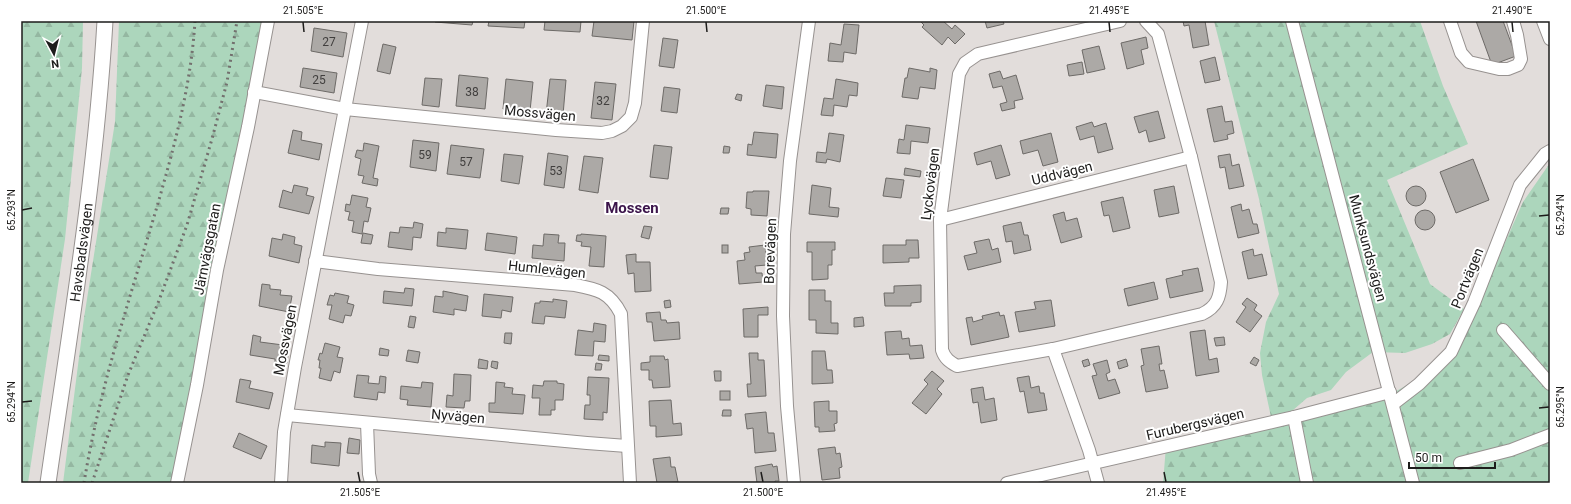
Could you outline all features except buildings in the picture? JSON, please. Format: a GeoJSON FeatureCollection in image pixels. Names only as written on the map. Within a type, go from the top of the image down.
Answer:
{"type":"FeatureCollection","features":[{"type":"Feature","properties":{"kind":"main road","name":"Havsbadsvägen"},"geometry":{"type":"LineString","coordinates":[[48,483],[91,173],[102,68],[105,21]]}},
{"type":"Feature","properties":{"kind":"street","name":"Järnvägsgatan"},"geometry":{"type":"LineString","coordinates":[[177,483],[197,385],[217,270],[268,21]]}},
{"type":"Feature","properties":{"kind":"street","name":"Mossvägen"},"geometry":{"type":"LineString","coordinates":[[281,483],[284,432],[315,261],[362,21]]}},
{"type":"Feature","properties":{"kind":"street","name":"Mossvägen"},"geometry":{"type":"LineString","coordinates":[[254,92],[345,109],[556,130],[602,133],[612,131],[622,126],[630,117],[634,103],[643,21]]}},
{"type":"Feature","properties":{"kind":"street","name":"Borevägen"},"geometry":{"type":"LineString","coordinates":[[794,483],[787,406],[783,316],[784,234],[790,161],[809,21]]}},
{"type":"Feature","properties":{"kind":"street","name":"Lyckovägen"},"geometry":{"type":"LineString","coordinates":[[1120,21],[1081,25],[978,54],[966,63],[959,74],[940,220],[942,350],[948,361],[957,366],[1053,349],[1202,314],[1208,311],[1220,296],[1221,282],[1191,157],[1158,34],[1146,21]]}},
{"type":"Feature","properties":{"kind":"street","name":"Munksundsvägen"},"geometry":{"type":"LineString","coordinates":[[1292,21],[1413,483]]}},
{"type":"Feature","properties":{"kind":"street"},"geometry":{"type":"LineString","coordinates":[[1450,21],[1461,53],[1470,62],[1508,69],[1518,65],[1521,59],[1518,35],[1513,21]]}},
{"type":"Feature","properties":{"kind":"street"},"geometry":{"type":"LineString","coordinates":[[1542,21],[1550,39]]}},
{"type":"Feature","properties":{"kind":"street","name":"Portvägen"},"geometry":{"type":"LineString","coordinates":[[1391,398],[1419,384],[1451,352],[1474,303],[1520,185],[1545,154],[1550,151]]}},
{"type":"Feature","properties":{"kind":"street","name":"Uddvägen"},"geometry":{"type":"LineString","coordinates":[[940,220],[1191,157]]}},
{"type":"Feature","properties":{"kind":"street","name":"Humlevägen"},"geometry":{"type":"LineString","coordinates":[[315,261],[378,269],[575,285],[593,289],[605,294],[615,303],[620,314],[630,483]]}},
{"type":"Feature","properties":{"kind":"street"},"geometry":{"type":"LineString","coordinates":[[1503,330],[1550,384]]}},
{"type":"Feature","properties":{"kind":"street"},"geometry":{"type":"LineString","coordinates":[[1053,349],[1093,464],[1098,483]]}},
{"type":"Feature","properties":{"kind":"street","name":"Furubergsvägen"},"geometry":{"type":"LineString","coordinates":[[1007,483],[1294,417],[1391,398]]}},
{"type":"Feature","properties":{"kind":"street","name":"Nyvägen"},"geometry":{"type":"LineString","coordinates":[[287,415],[627,446]]}},
{"type":"Feature","properties":{"kind":"street"},"geometry":{"type":"LineString","coordinates":[[1294,417],[1307,483]]}},
{"type":"Feature","properties":{"kind":"street"},"geometry":{"type":"LineString","coordinates":[[367,423],[369,474],[371,483]]}},
{"type":"Feature","properties":{"kind":"street"},"geometry":{"type":"LineString","coordinates":[[1460,463],[1511,450],[1550,435]]}},
{"type":"Feature","properties":{"kind":"green space"},"geometry":{"type":"Polygon","coordinates":[[[21,21],[83,21],[82,68],[65,239],[28,483],[21,483],[21,21]]]}},
{"type":"Feature","properties":{"kind":"green space"},"geometry":{"type":"Polygon","coordinates":[[[119,21],[267,21],[178,483],[63,483],[84,318],[115,122],[119,21]]]}},
{"type":"Feature","properties":{"kind":"green space"},"geometry":{"type":"Polygon","coordinates":[[[1214,21],[1420,21],[1443,86],[1468,144],[1387,180],[1430,284],[1464,309],[1450,334],[1432,344],[1405,353],[1373,352],[1346,372],[1331,390],[1307,398],[1292,411],[1271,417],[1262,375],[1260,353],[1266,322],[1279,294],[1259,199],[1214,21]]]}},
{"type":"Feature","properties":{"kind":"green space"},"geometry":{"type":"Polygon","coordinates":[[[1550,163],[1550,483],[1163,483],[1166,446],[1384,398],[1432,371],[1477,306],[1523,202],[1550,163]]]}},
{"type":"Feature","properties":{"kind":"railway"},"geometry":{"type":"LineString","coordinates":[[84,483],[90,448],[106,380],[156,210],[181,117],[190,69],[195,21]]}},
{"type":"Feature","properties":{"kind":"railway"},"geometry":{"type":"LineString","coordinates":[[92,483],[128,375],[158,303],[187,225],[227,82],[237,21]]}},
{"type":"Feature","properties":{"kind":"district","name":"Mossen"},"geometry":{"type":"Point","coordinates":[632,208]}}]}
